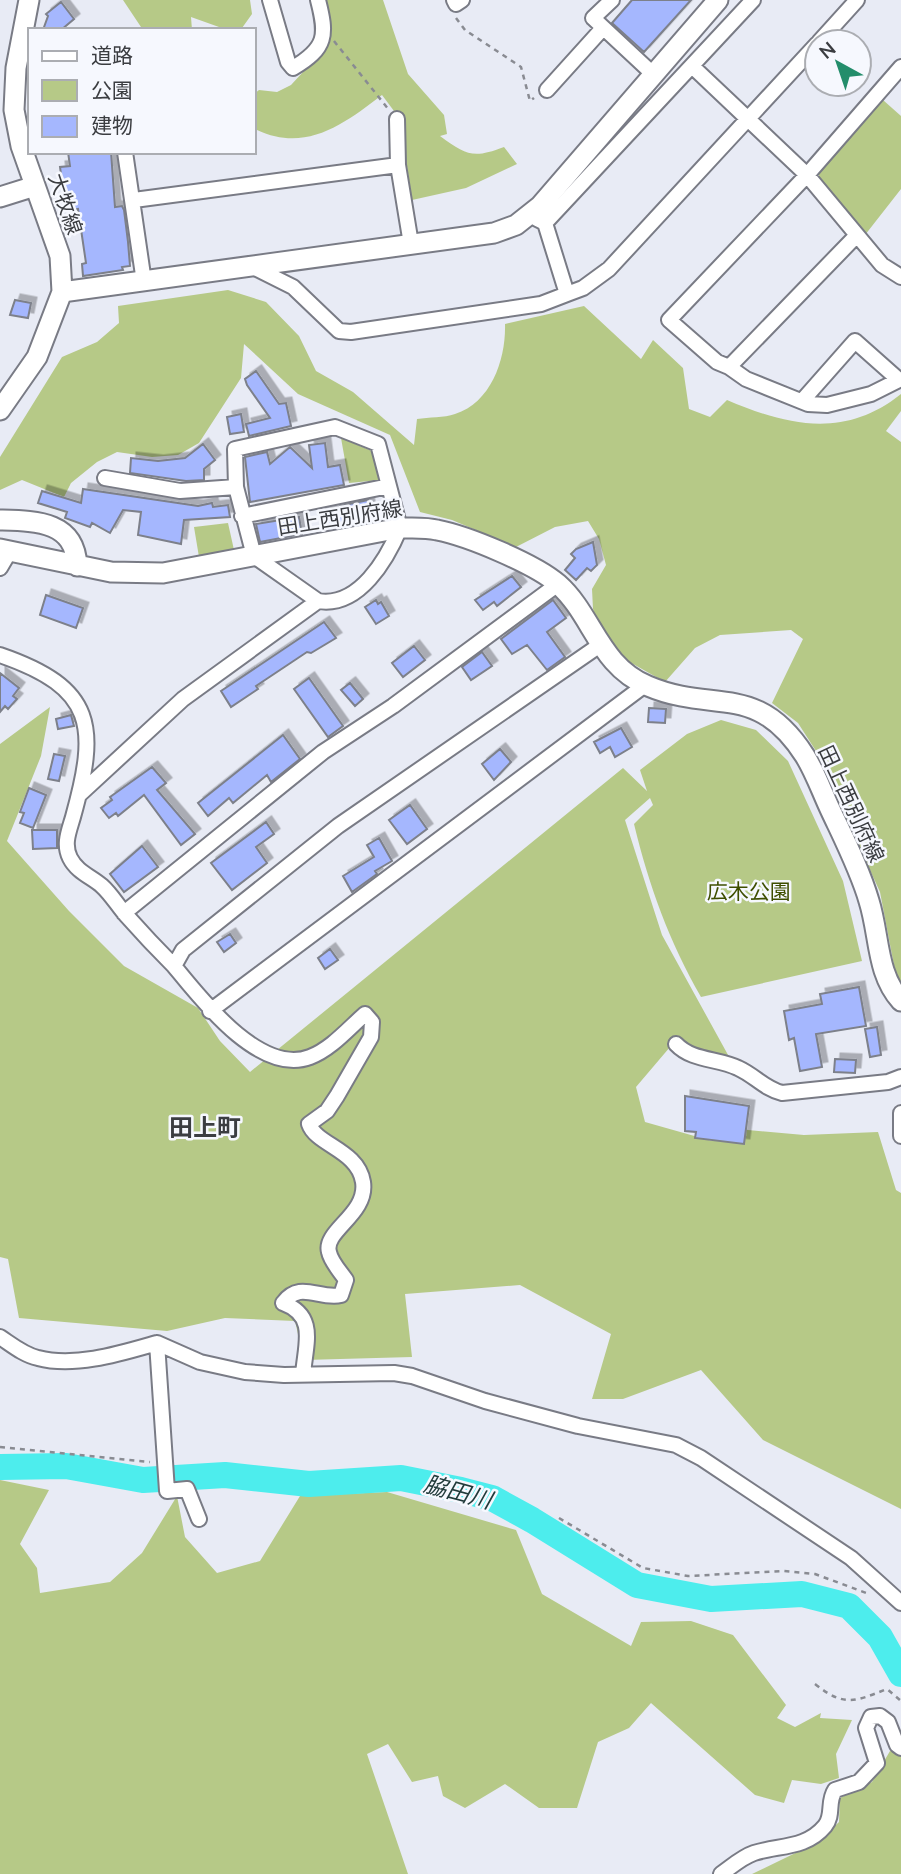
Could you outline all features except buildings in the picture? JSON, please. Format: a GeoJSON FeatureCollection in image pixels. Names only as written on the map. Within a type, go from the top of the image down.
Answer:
{"type":"FeatureCollection","features":[{"type":"Feature","properties":{"kind":"street","name":"大牧線"},"geometry":{"type":"LineString","coordinates":[[0,410],[37,357],[62,292],[60,256],[20,146],[14,110],[16,68],[29,0]]}},
{"type":"Feature","properties":{"kind":"street"},"geometry":{"type":"LineString","coordinates":[[270,0],[288,62],[293,68],[324,41],[326,30],[318,0]]}},
{"type":"Feature","properties":{"kind":"street"},"geometry":{"type":"LineString","coordinates":[[612,0],[593,19],[653,74]]}},
{"type":"Feature","properties":{"kind":"street"},"geometry":{"type":"LineString","coordinates":[[537,219],[653,74],[718,0]]}},
{"type":"Feature","properties":{"kind":"street"},"geometry":{"type":"LineString","coordinates":[[62,292],[494,233],[537,219],[693,67],[753,0]]}},
{"type":"Feature","properties":{"kind":"street"},"geometry":{"type":"LineString","coordinates":[[832,28],[857,0]]}},
{"type":"Feature","properties":{"kind":"street"},"geometry":{"type":"LineString","coordinates":[[547,90],[603,28]]}},
{"type":"Feature","properties":{"kind":"street"},"geometry":{"type":"LineString","coordinates":[[253,267],[293,287],[339,331],[351,332],[541,304],[583,288],[609,269],[803,60]]}},
{"type":"Feature","properties":{"kind":"street"},"geometry":{"type":"LineString","coordinates":[[693,67],[807,175],[882,265],[901,277]]}},
{"type":"Feature","properties":{"kind":"street"},"geometry":{"type":"LineString","coordinates":[[802,401],[855,341],[899,380],[871,394],[827,405],[808,404],[746,379],[717,362],[669,320],[807,175],[901,67]]}},
{"type":"Feature","properties":{"kind":"street"},"geometry":{"type":"LineString","coordinates":[[397,119],[398,165],[411,244]]}},
{"type":"Feature","properties":{"kind":"street"},"geometry":{"type":"LineString","coordinates":[[125,154],[144,282]]}},
{"type":"Feature","properties":{"kind":"street"},"geometry":{"type":"LineString","coordinates":[[134,200],[398,165]]}},
{"type":"Feature","properties":{"kind":"street"},"geometry":{"type":"LineString","coordinates":[[0,197],[35,186]]}},
{"type":"Feature","properties":{"kind":"street"},"geometry":{"type":"LineString","coordinates":[[537,219],[567,294]]}},
{"type":"Feature","properties":{"kind":"street"},"geometry":{"type":"LineString","coordinates":[[729,367],[857,235]]}},
{"type":"Feature","properties":{"kind":"street"},"geometry":{"type":"LineString","coordinates":[[79,795],[183,699],[318,601],[339,600],[353,593],[382,565],[400,528],[378,444],[335,426],[235,449],[236,487],[254,556],[318,601]]}},
{"type":"Feature","properties":{"kind":"street"},"geometry":{"type":"LineString","coordinates":[[105,478],[180,491],[236,487]]}},
{"type":"Feature","properties":{"kind":"street"},"geometry":{"type":"LineString","coordinates":[[242,516],[389,486]]}},
{"type":"Feature","properties":{"kind":"street"},"geometry":{"type":"LineString","coordinates":[[0,520],[35,522],[63,532],[76,547],[77,566]]}},
{"type":"Feature","properties":{"kind":"street","name":"田上西別府線"},"geometry":{"type":"LineString","coordinates":[[3,556],[111,572],[163,573],[400,528],[436,529],[496,551],[558,584],[600,645],[622,670],[645,685],[671,695],[747,705],[770,716],[788,732],[807,758],[858,872],[870,903],[881,968],[901,1001]]}},
{"type":"Feature","properties":{"kind":"street"},"geometry":{"type":"LineString","coordinates":[[124,913],[323,752],[393,706],[558,584]]}},
{"type":"Feature","properties":{"kind":"street"},"geometry":{"type":"LineString","coordinates":[[174,966],[183,950],[338,826],[600,645]]}},
{"type":"Feature","properties":{"kind":"street"},"geometry":{"type":"LineString","coordinates":[[0,655],[54,678],[78,708],[87,729],[89,752],[66,839],[70,858],[81,872],[103,887],[174,966],[210,1011],[256,1047],[275,1057],[291,1060],[308,1058],[324,1050],[365,1014],[372,1022],[371,1037],[337,1096],[327,1111],[309,1124],[317,1137],[340,1148],[358,1169],[363,1180],[363,1193],[354,1213],[330,1239],[328,1247],[329,1255],[346,1279],[341,1295],[332,1297],[304,1289],[289,1296],[283,1303],[296,1308],[304,1315],[307,1325],[303,1375]]}},
{"type":"Feature","properties":{"kind":"street"},"geometry":{"type":"LineString","coordinates":[[210,1011],[645,685]]}},
{"type":"Feature","properties":{"kind":"street"},"geometry":{"type":"LineString","coordinates":[[676,1044],[684,1053],[737,1067],[770,1090],[782,1093],[888,1082],[901,1077]]}},
{"type":"Feature","properties":{"kind":"street"},"geometry":{"type":"LineString","coordinates":[[901,1113],[901,1136]]}},
{"type":"Feature","properties":{"kind":"street"},"geometry":{"type":"LineString","coordinates":[[0,1337],[25,1354],[55,1361],[125,1352],[157,1343],[212,1364],[245,1372],[303,1375],[394,1373],[578,1426],[676,1445],[768,1502],[868,1570],[901,1602]]}},
{"type":"Feature","properties":{"kind":"street"},"geometry":{"type":"LineString","coordinates":[[157,1343],[167,1491],[187,1489],[199,1518]]}},
{"type":"Feature","properties":{"kind":"street"},"geometry":{"type":"LineString","coordinates":[[721,1874],[752,1853],[798,1844],[820,1832],[830,1818],[829,1799],[835,1790],[859,1782],[877,1763],[866,1728],[871,1717],[880,1716],[885,1719],[901,1748]]}},
{"type":"Feature","properties":{"kind":"path"},"geometry":{"type":"LineString","coordinates":[[457,1],[451,11],[465,30],[521,67],[530,101],[547,90]]}},
{"type":"Feature","properties":{"kind":"path"},"geometry":{"type":"LineString","coordinates":[[326,30],[397,119]]}},
{"type":"Feature","properties":{"kind":"path"},"geometry":{"type":"LineString","coordinates":[[0,1447],[70,1452],[144,1463],[167,1462]]}},
{"type":"Feature","properties":{"kind":"path"},"geometry":{"type":"LineString","coordinates":[[559,1518],[643,1568],[688,1576],[784,1571],[814,1574],[867,1595],[883,1584]]}},
{"type":"Feature","properties":{"kind":"path"},"geometry":{"type":"LineString","coordinates":[[815,1684],[836,1700],[859,1700],[887,1689],[901,1701]]}},
{"type":"Feature","properties":{"kind":"green space"},"geometry":{"type":"Polygon","coordinates":[[[123,0],[250,0],[252,14],[242,28],[219,27],[191,17],[192,28],[142,28],[123,0]]]}},
{"type":"Feature","properties":{"kind":"green space"},"geometry":{"type":"Polygon","coordinates":[[[325,0],[383,0],[408,74],[444,115],[447,134],[440,136],[470,153],[485,153],[504,147],[517,164],[466,188],[412,200],[400,119],[382,95],[339,125],[308,137],[275,136],[257,130],[256,92],[259,90],[277,92],[291,85],[329,44],[331,25],[325,0]]]}},
{"type":"Feature","properties":{"kind":"green space"},"geometry":{"type":"Polygon","coordinates":[[[883,100],[901,116],[901,189],[865,235],[819,180],[819,170],[883,100]]]}},
{"type":"Feature","properties":{"kind":"green space"},"geometry":{"type":"Polygon","coordinates":[[[228,290],[266,302],[299,336],[316,371],[353,392],[414,445],[417,419],[455,414],[479,400],[499,364],[505,324],[584,306],[641,359],[653,340],[683,368],[689,409],[710,417],[727,400],[794,421],[837,423],[859,418],[901,394],[901,411],[886,431],[901,442],[901,983],[896,976],[880,892],[816,751],[798,723],[772,703],[803,639],[791,630],[720,635],[695,648],[665,682],[626,660],[601,633],[593,609],[592,589],[606,565],[599,539],[588,521],[555,527],[516,547],[452,520],[420,512],[390,435],[298,394],[244,344],[241,378],[199,443],[178,455],[152,457],[117,452],[97,462],[71,483],[64,497],[22,480],[0,490],[0,457],[62,357],[97,342],[119,323],[118,306],[228,290]]]}},
{"type":"Feature","properties":{"kind":"green space"},"geometry":{"type":"Polygon","coordinates":[[[341,438],[372,451],[380,480],[349,483],[341,438]]]}},
{"type":"Feature","properties":{"kind":"green space"},"geometry":{"type":"Polygon","coordinates":[[[228,523],[234,550],[199,557],[194,527],[228,523]]]}},
{"type":"Feature","properties":{"kind":"green space","name":"広木公園"},"geometry":{"type":"Polygon","coordinates":[[[50,707],[41,756],[7,841],[69,911],[124,966],[198,1008],[220,1041],[250,1072],[623,768],[647,791],[640,770],[687,734],[721,720],[756,730],[788,761],[843,881],[862,961],[701,997],[670,934],[653,891],[634,824],[653,805],[650,798],[625,820],[662,935],[733,1064],[670,1047],[636,1087],[645,1122],[712,1141],[737,1129],[804,1135],[878,1132],[896,1190],[901,1193],[901,1509],[763,1440],[701,1370],[623,1399],[592,1399],[611,1334],[520,1285],[405,1294],[412,1357],[304,1360],[295,1321],[225,1318],[167,1331],[19,1318],[8,1259],[0,1257],[0,744],[50,707]]]}},
{"type":"Feature","properties":{"kind":"green space"},"geometry":{"type":"Polygon","coordinates":[[[0,1480],[49,1490],[20,1544],[37,1568],[40,1593],[110,1582],[142,1553],[177,1496],[185,1537],[217,1573],[260,1561],[300,1496],[387,1492],[516,1530],[542,1594],[631,1646],[641,1622],[691,1621],[733,1635],[786,1705],[777,1718],[795,1727],[821,1713],[820,1718],[852,1720],[836,1754],[839,1778],[821,1784],[792,1780],[784,1803],[755,1795],[651,1703],[629,1728],[598,1742],[577,1808],[539,1808],[505,1784],[465,1808],[443,1796],[438,1776],[412,1782],[388,1744],[367,1754],[408,1874],[0,1874],[0,1480]]]}},
{"type":"Feature","properties":{"kind":"green space"},"geometry":{"type":"Polygon","coordinates":[[[890,1751],[901,1752],[901,1874],[752,1874],[818,1842],[839,1822],[840,1798],[872,1782],[890,1751]]]}},
{"type":"Feature","properties":{"kind":"waterway","name":"脇田川"},"geometry":{"type":"LineString","coordinates":[[0,1467],[66,1466],[143,1480],[225,1475],[309,1484],[401,1478],[461,1490],[492,1498],[637,1585],[711,1599],[802,1594],[849,1606],[880,1637],[901,1674]]}},
{"type":"Feature","properties":{"kind":"district","name":"田上町"},"geometry":{"type":"Point","coordinates":[205,1128]}}]}
